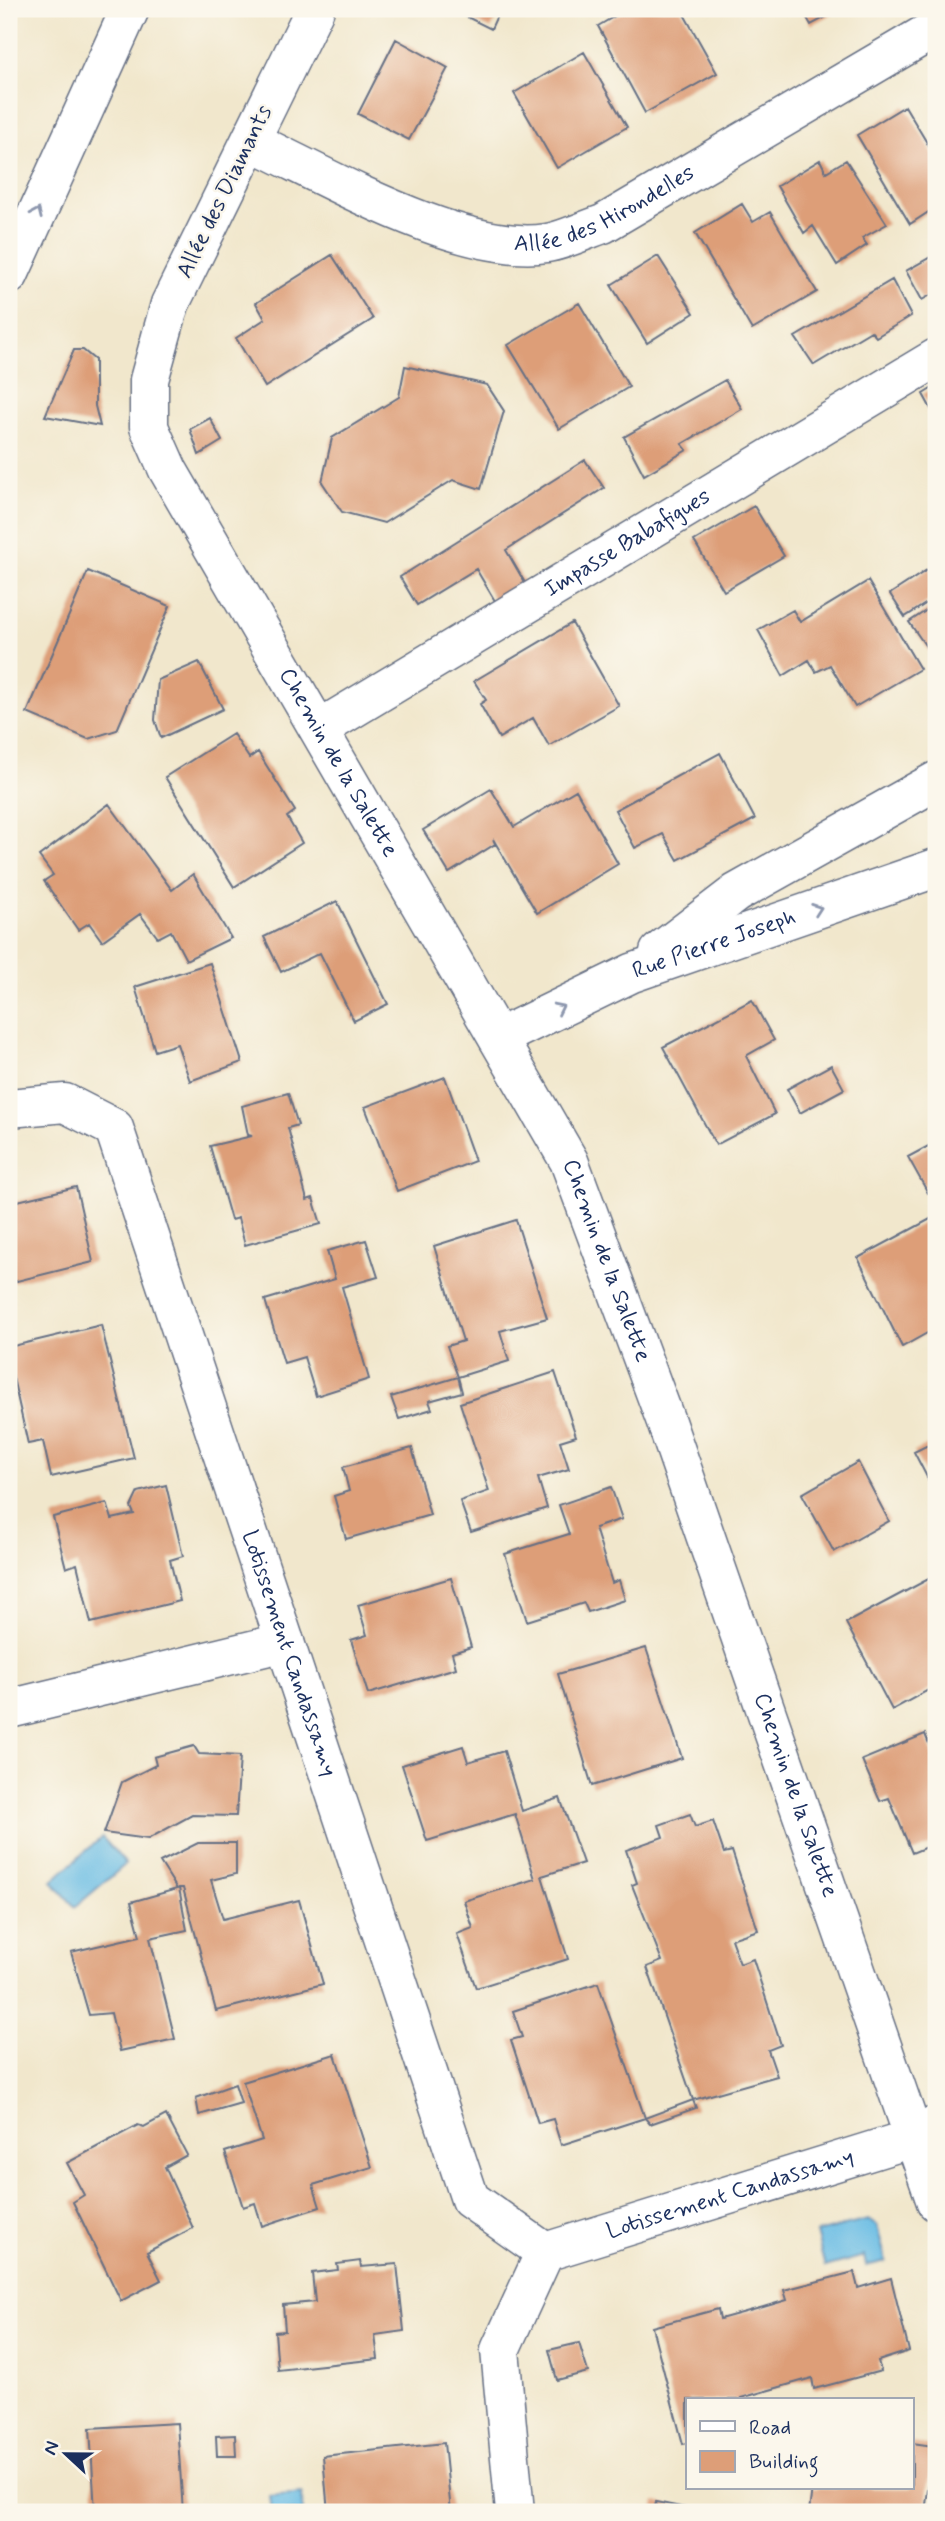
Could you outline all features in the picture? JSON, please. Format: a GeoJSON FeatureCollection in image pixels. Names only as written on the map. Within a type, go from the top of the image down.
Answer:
{"type":"FeatureCollection","features":[{"type":"Feature","properties":{"kind":"main road"},"geometry":{"type":"LineString","coordinates":[[9,275],[130,9]]}},
{"type":"Feature","properties":{"kind":"main road","name":"Allée des Diamants"},"geometry":{"type":"LineString","coordinates":[[149,380],[170,304],[315,9]]}},
{"type":"Feature","properties":{"kind":"main road","name":"Allée des Hirondelles"},"geometry":{"type":"LineString","coordinates":[[251,141],[438,227],[493,242],[547,243],[603,224],[936,28]]}},
{"type":"Feature","properties":{"kind":"main road","name":"Impasse Babafigues"},"geometry":{"type":"LineString","coordinates":[[319,729],[936,358]]}},
{"type":"Feature","properties":{"kind":"main road","name":"Chemin de la Salette"},"geometry":{"type":"LineString","coordinates":[[149,380],[149,427],[168,470],[569,1161],[926,2131],[936,2202]]}},
{"type":"Feature","properties":{"kind":"main road"},"geometry":{"type":"LineString","coordinates":[[632,973],[736,892],[936,781]]}},
{"type":"Feature","properties":{"kind":"main road","name":"Rue Pierre Joseph"},"geometry":{"type":"LineString","coordinates":[[498,1038],[632,973],[936,868]]}},
{"type":"Feature","properties":{"kind":"main road","name":"Lotissement Candassamy"},"geometry":{"type":"LineString","coordinates":[[9,1108],[65,1103],[114,1128],[470,2199],[545,2252],[926,2131]]}},
{"type":"Feature","properties":{"kind":"main road"},"geometry":{"type":"LineString","coordinates":[[9,1709],[285,1642]]}},
{"type":"Feature","properties":{"kind":"main road"},"geometry":{"type":"LineString","coordinates":[[514,2512],[500,2350],[545,2252]]}},
{"type":"Feature","properties":{"kind":"water"},"geometry":{"type":"Polygon","coordinates":[[[102,1837],[126,1864],[75,1907],[52,1881],[102,1837]]]}},
{"type":"Feature","properties":{"kind":"water"},"geometry":{"type":"Polygon","coordinates":[[[868,2220],[877,2226],[886,2261],[866,2266],[864,2256],[825,2267],[816,2233],[868,2220]]]}},
{"type":"Feature","properties":{"kind":"water"},"geometry":{"type":"Polygon","coordinates":[[[302,2493],[303,2512],[272,2512],[270,2496],[302,2493]]]}},
{"type":"Feature","properties":{"kind":"building"},"geometry":{"type":"Polygon","coordinates":[[[451,9],[500,9],[491,29],[451,9]]]}},
{"type":"Feature","properties":{"kind":"building"},"geometry":{"type":"Polygon","coordinates":[[[627,9],[681,9],[717,73],[645,113],[598,26],[627,9]]]}},
{"type":"Feature","properties":{"kind":"building"},"geometry":{"type":"Polygon","coordinates":[[[802,9],[841,9],[811,25],[802,9]]]}},
{"type":"Feature","properties":{"kind":"building"},"geometry":{"type":"Polygon","coordinates":[[[396,39],[448,68],[409,140],[358,114],[396,39]]]}},
{"type":"Feature","properties":{"kind":"building"},"geometry":{"type":"Polygon","coordinates":[[[584,52],[627,127],[557,168],[514,93],[584,52]]]}},
{"type":"Feature","properties":{"kind":"building"},"geometry":{"type":"Polygon","coordinates":[[[905,106],[936,158],[936,207],[910,224],[857,135],[905,106]]]}},
{"type":"Feature","properties":{"kind":"building"},"geometry":{"type":"Polygon","coordinates":[[[820,160],[826,172],[846,160],[887,224],[862,238],[867,245],[837,265],[813,226],[804,233],[777,186],[820,160]]]}},
{"type":"Feature","properties":{"kind":"building"},"geometry":{"type":"Polygon","coordinates":[[[742,204],[753,222],[770,212],[817,292],[752,330],[695,233],[742,204]]]}},
{"type":"Feature","properties":{"kind":"building"},"geometry":{"type":"Polygon","coordinates":[[[936,254],[936,292],[922,300],[906,271],[936,254]]]}},
{"type":"Feature","properties":{"kind":"building"},"geometry":{"type":"Polygon","coordinates":[[[332,255],[373,319],[265,387],[236,338],[265,319],[256,303],[332,255]]]}},
{"type":"Feature","properties":{"kind":"building"},"geometry":{"type":"Polygon","coordinates":[[[658,256],[694,313],[647,343],[611,285],[658,256]]]}},
{"type":"Feature","properties":{"kind":"building"},"geometry":{"type":"Polygon","coordinates":[[[892,280],[911,316],[876,337],[871,331],[814,365],[795,337],[892,280]]]}},
{"type":"Feature","properties":{"kind":"building"},"geometry":{"type":"Polygon","coordinates":[[[579,303],[629,387],[559,429],[508,345],[579,303]]]}},
{"type":"Feature","properties":{"kind":"building"},"geometry":{"type":"Polygon","coordinates":[[[74,350],[83,350],[95,360],[95,406],[100,426],[45,416],[74,350]]]}},
{"type":"Feature","properties":{"kind":"building"},"geometry":{"type":"Polygon","coordinates":[[[405,366],[487,385],[504,411],[481,489],[453,480],[384,523],[342,512],[322,482],[332,438],[399,397],[405,366]]]}},
{"type":"Feature","properties":{"kind":"building"},"geometry":{"type":"Polygon","coordinates":[[[725,380],[742,409],[682,444],[687,450],[644,475],[624,437],[725,380]]]}},
{"type":"Feature","properties":{"kind":"building"},"geometry":{"type":"Polygon","coordinates":[[[936,386],[936,418],[923,394],[936,386]]]}},
{"type":"Feature","properties":{"kind":"building"},"geometry":{"type":"Polygon","coordinates":[[[210,418],[222,441],[199,455],[190,429],[210,418]]]}},
{"type":"Feature","properties":{"kind":"building"},"geometry":{"type":"Polygon","coordinates":[[[585,460],[604,488],[506,550],[525,583],[495,601],[476,569],[417,605],[400,577],[585,460]]]}},
{"type":"Feature","properties":{"kind":"building"},"geometry":{"type":"Polygon","coordinates":[[[754,506],[784,556],[724,591],[694,541],[754,506]]]}},
{"type":"Feature","properties":{"kind":"building"},"geometry":{"type":"Polygon","coordinates":[[[930,568],[936,578],[936,597],[905,617],[890,594],[930,568]]]}},
{"type":"Feature","properties":{"kind":"building"},"geometry":{"type":"Polygon","coordinates":[[[88,571],[170,606],[117,730],[88,739],[27,713],[88,571]]]}},
{"type":"Feature","properties":{"kind":"building"},"geometry":{"type":"Polygon","coordinates":[[[868,581],[920,669],[855,707],[830,665],[816,672],[809,660],[783,676],[758,630],[793,610],[800,622],[868,581]]]}},
{"type":"Feature","properties":{"kind":"building"},"geometry":{"type":"Polygon","coordinates":[[[936,604],[936,657],[934,658],[909,622],[936,604]]]}},
{"type":"Feature","properties":{"kind":"building"},"geometry":{"type":"Polygon","coordinates":[[[572,623],[619,706],[549,746],[533,718],[499,738],[480,704],[486,700],[474,681],[572,623]]]}},
{"type":"Feature","properties":{"kind":"building"},"geometry":{"type":"Polygon","coordinates":[[[199,662],[223,709],[161,738],[155,720],[158,680],[199,662]]]}},
{"type":"Feature","properties":{"kind":"building"},"geometry":{"type":"Polygon","coordinates":[[[233,734],[249,758],[258,752],[295,811],[287,817],[302,843],[234,887],[165,777],[233,734]]]}},
{"type":"Feature","properties":{"kind":"building"},"geometry":{"type":"Polygon","coordinates":[[[720,753],[755,819],[678,860],[663,834],[635,848],[615,810],[720,753]]]}},
{"type":"Feature","properties":{"kind":"building"},"geometry":{"type":"Polygon","coordinates":[[[491,789],[514,827],[576,790],[618,864],[537,913],[493,839],[495,844],[449,873],[423,830],[491,789]]]}},
{"type":"Feature","properties":{"kind":"building"},"geometry":{"type":"Polygon","coordinates":[[[109,804],[172,890],[193,874],[231,938],[186,960],[171,931],[158,938],[140,914],[102,941],[89,923],[78,930],[44,881],[53,875],[39,856],[109,804]]]}},
{"type":"Feature","properties":{"kind":"building"},"geometry":{"type":"Polygon","coordinates":[[[337,901],[388,1004],[354,1021],[320,953],[281,972],[264,937],[337,901]]]}},
{"type":"Feature","properties":{"kind":"building"},"geometry":{"type":"Polygon","coordinates":[[[210,963],[242,1062],[190,1081],[177,1044],[155,1051],[135,987],[210,963]]]}},
{"type":"Feature","properties":{"kind":"building"},"geometry":{"type":"Polygon","coordinates":[[[752,1000],[774,1040],[746,1056],[775,1114],[716,1145],[663,1047],[752,1000]]]}},
{"type":"Feature","properties":{"kind":"building"},"geometry":{"type":"Polygon","coordinates":[[[831,1065],[844,1089],[800,1113],[787,1089],[831,1065]]]}},
{"type":"Feature","properties":{"kind":"building"},"geometry":{"type":"Polygon","coordinates":[[[445,1077],[475,1161],[397,1191],[365,1107],[445,1077]]]}},
{"type":"Feature","properties":{"kind":"building"},"geometry":{"type":"Polygon","coordinates":[[[288,1093],[298,1125],[288,1128],[307,1200],[313,1198],[321,1224],[245,1245],[238,1218],[231,1220],[210,1146],[252,1136],[248,1135],[242,1106],[288,1093]]]}},
{"type":"Feature","properties":{"kind":"building"},"geometry":{"type":"Polygon","coordinates":[[[936,1142],[936,1189],[928,1193],[908,1157],[936,1142]]]}},
{"type":"Feature","properties":{"kind":"building"},"geometry":{"type":"Polygon","coordinates":[[[76,1187],[93,1262],[9,1283],[9,1203],[76,1187]]]}},
{"type":"Feature","properties":{"kind":"building"},"geometry":{"type":"Polygon","coordinates":[[[936,1216],[936,1328],[902,1347],[858,1258],[936,1216]]]}},
{"type":"Feature","properties":{"kind":"building"},"geometry":{"type":"Polygon","coordinates":[[[516,1220],[547,1318],[500,1331],[509,1361],[458,1377],[447,1346],[463,1341],[434,1246],[516,1220]]]}},
{"type":"Feature","properties":{"kind":"building"},"geometry":{"type":"Polygon","coordinates":[[[366,1240],[378,1277],[342,1287],[369,1379],[316,1396],[304,1357],[284,1363],[265,1300],[335,1279],[327,1251],[366,1240]]]}},
{"type":"Feature","properties":{"kind":"building"},"geometry":{"type":"Polygon","coordinates":[[[101,1325],[134,1458],[51,1477],[43,1441],[28,1444],[9,1360],[9,1347],[101,1325]]]}},
{"type":"Feature","properties":{"kind":"building"},"geometry":{"type":"Polygon","coordinates":[[[555,1372],[576,1436],[560,1441],[569,1469],[538,1478],[547,1508],[471,1532],[460,1501],[489,1491],[460,1403],[555,1372]]]}},
{"type":"Feature","properties":{"kind":"building"},"geometry":{"type":"Polygon","coordinates":[[[458,1377],[462,1392],[429,1401],[432,1409],[399,1419],[391,1397],[458,1377]]]}},
{"type":"Feature","properties":{"kind":"building"},"geometry":{"type":"Polygon","coordinates":[[[936,1441],[936,1480],[930,1483],[914,1452],[936,1441]]]}},
{"type":"Feature","properties":{"kind":"building"},"geometry":{"type":"Polygon","coordinates":[[[412,1448],[430,1515],[346,1539],[334,1496],[349,1491],[343,1467],[412,1448]]]}},
{"type":"Feature","properties":{"kind":"building"},"geometry":{"type":"Polygon","coordinates":[[[858,1462],[889,1521],[834,1552],[802,1494],[858,1462]]]}},
{"type":"Feature","properties":{"kind":"building"},"geometry":{"type":"Polygon","coordinates":[[[166,1485],[183,1556],[170,1560],[180,1601],[91,1623],[77,1564],[66,1568],[53,1517],[107,1503],[112,1519],[134,1514],[131,1507],[138,1492],[166,1485]]]}},
{"type":"Feature","properties":{"kind":"building"},"geometry":{"type":"Polygon","coordinates":[[[611,1487],[622,1519],[595,1528],[612,1583],[619,1580],[625,1600],[588,1612],[584,1603],[527,1621],[505,1554],[569,1534],[559,1505],[611,1487]]]}},
{"type":"Feature","properties":{"kind":"building"},"geometry":{"type":"Polygon","coordinates":[[[936,1575],[936,1686],[892,1710],[846,1623],[936,1575]]]}},
{"type":"Feature","properties":{"kind":"building"},"geometry":{"type":"Polygon","coordinates":[[[451,1578],[471,1647],[452,1653],[456,1668],[368,1694],[351,1640],[367,1635],[358,1605],[451,1578]]]}},
{"type":"Feature","properties":{"kind":"building"},"geometry":{"type":"Polygon","coordinates":[[[646,1648],[682,1758],[592,1786],[558,1674],[646,1648]]]}},
{"type":"Feature","properties":{"kind":"building"},"geometry":{"type":"Polygon","coordinates":[[[925,1734],[936,1761],[936,1843],[912,1853],[889,1798],[880,1801],[862,1760],[925,1734]]]}},
{"type":"Feature","properties":{"kind":"building"},"geometry":{"type":"Polygon","coordinates":[[[194,1746],[199,1754],[240,1756],[236,1816],[192,1815],[148,1839],[104,1833],[122,1782],[156,1765],[154,1757],[194,1746]]]}},
{"type":"Feature","properties":{"kind":"building"},"geometry":{"type":"Polygon","coordinates":[[[463,1746],[468,1762],[504,1751],[522,1811],[560,1798],[583,1863],[542,1876],[568,1959],[476,1988],[457,1934],[473,1928],[464,1901],[535,1879],[515,1814],[427,1841],[402,1765],[463,1746]]]}},
{"type":"Feature","properties":{"kind":"building"},"geometry":{"type":"Polygon","coordinates":[[[690,1814],[695,1827],[713,1821],[724,1853],[732,1851],[758,1930],[731,1939],[740,1964],[753,1959],[781,2045],[768,2050],[777,2076],[693,2100],[647,1967],[662,1961],[632,1885],[637,1883],[626,1850],[663,1837],[659,1825],[690,1814]]]}},
{"type":"Feature","properties":{"kind":"building"},"geometry":{"type":"Polygon","coordinates":[[[198,1843],[236,1843],[236,1874],[211,1880],[223,1919],[299,1900],[323,1984],[216,2011],[183,1888],[179,1888],[187,1930],[150,1938],[175,2039],[120,2051],[111,2013],[89,2015],[71,1952],[140,1936],[131,1902],[177,1889],[160,1862],[198,1843]]]}},
{"type":"Feature","properties":{"kind":"building"},"geometry":{"type":"Polygon","coordinates":[[[598,1983],[645,2118],[561,2145],[553,2119],[538,2123],[511,2040],[522,2037],[513,2011],[598,1983]]]}},
{"type":"Feature","properties":{"kind":"building"},"geometry":{"type":"Polygon","coordinates":[[[335,2054],[372,2167],[313,2185],[320,2207],[262,2226],[255,2203],[243,2207],[225,2152],[262,2140],[243,2082],[335,2054]]]}},
{"type":"Feature","properties":{"kind":"building"},"geometry":{"type":"Polygon","coordinates":[[[235,2084],[241,2103],[199,2115],[196,2098],[235,2084]]]}},
{"type":"Feature","properties":{"kind":"building"},"geometry":{"type":"Polygon","coordinates":[[[693,2100],[696,2108],[650,2124],[645,2118],[693,2100]]]}},
{"type":"Feature","properties":{"kind":"building"},"geometry":{"type":"Polygon","coordinates":[[[166,2115],[187,2155],[165,2167],[193,2228],[147,2252],[161,2280],[121,2301],[73,2202],[84,2195],[67,2163],[138,2125],[144,2127],[166,2115]]]}},
{"type":"Feature","properties":{"kind":"building"},"geometry":{"type":"Polygon","coordinates":[[[360,2261],[361,2267],[397,2264],[404,2331],[375,2335],[378,2359],[278,2370],[275,2332],[285,2331],[283,2305],[315,2302],[312,2273],[338,2270],[337,2264],[360,2261]]]}},
{"type":"Feature","properties":{"kind":"building"},"geometry":{"type":"Polygon","coordinates":[[[854,2272],[858,2288],[891,2278],[909,2351],[878,2361],[881,2371],[814,2389],[812,2378],[741,2398],[686,2398],[686,2443],[683,2444],[652,2327],[718,2309],[720,2319],[787,2300],[784,2290],[854,2272]]]}},
{"type":"Feature","properties":{"kind":"building"},"geometry":{"type":"Polygon","coordinates":[[[579,2343],[588,2372],[557,2380],[549,2350],[579,2343]]]}},
{"type":"Feature","properties":{"kind":"building"},"geometry":{"type":"Polygon","coordinates":[[[177,2423],[183,2512],[95,2512],[90,2428],[177,2423]]]}},
{"type":"Feature","properties":{"kind":"building"},"geometry":{"type":"Polygon","coordinates":[[[235,2435],[236,2456],[217,2456],[216,2436],[235,2435]]]}},
{"type":"Feature","properties":{"kind":"building"},"geometry":{"type":"Polygon","coordinates":[[[444,2443],[451,2512],[328,2512],[323,2456],[444,2443]]]}},
{"type":"Feature","properties":{"kind":"building"},"geometry":{"type":"Polygon","coordinates":[[[914,2443],[934,2446],[925,2512],[809,2512],[812,2490],[914,2490],[914,2443]]]}},
{"type":"Feature","properties":{"kind":"building"},"geometry":{"type":"Polygon","coordinates":[[[656,2502],[701,2511],[701,2512],[654,2512],[656,2502]]]}}]}
